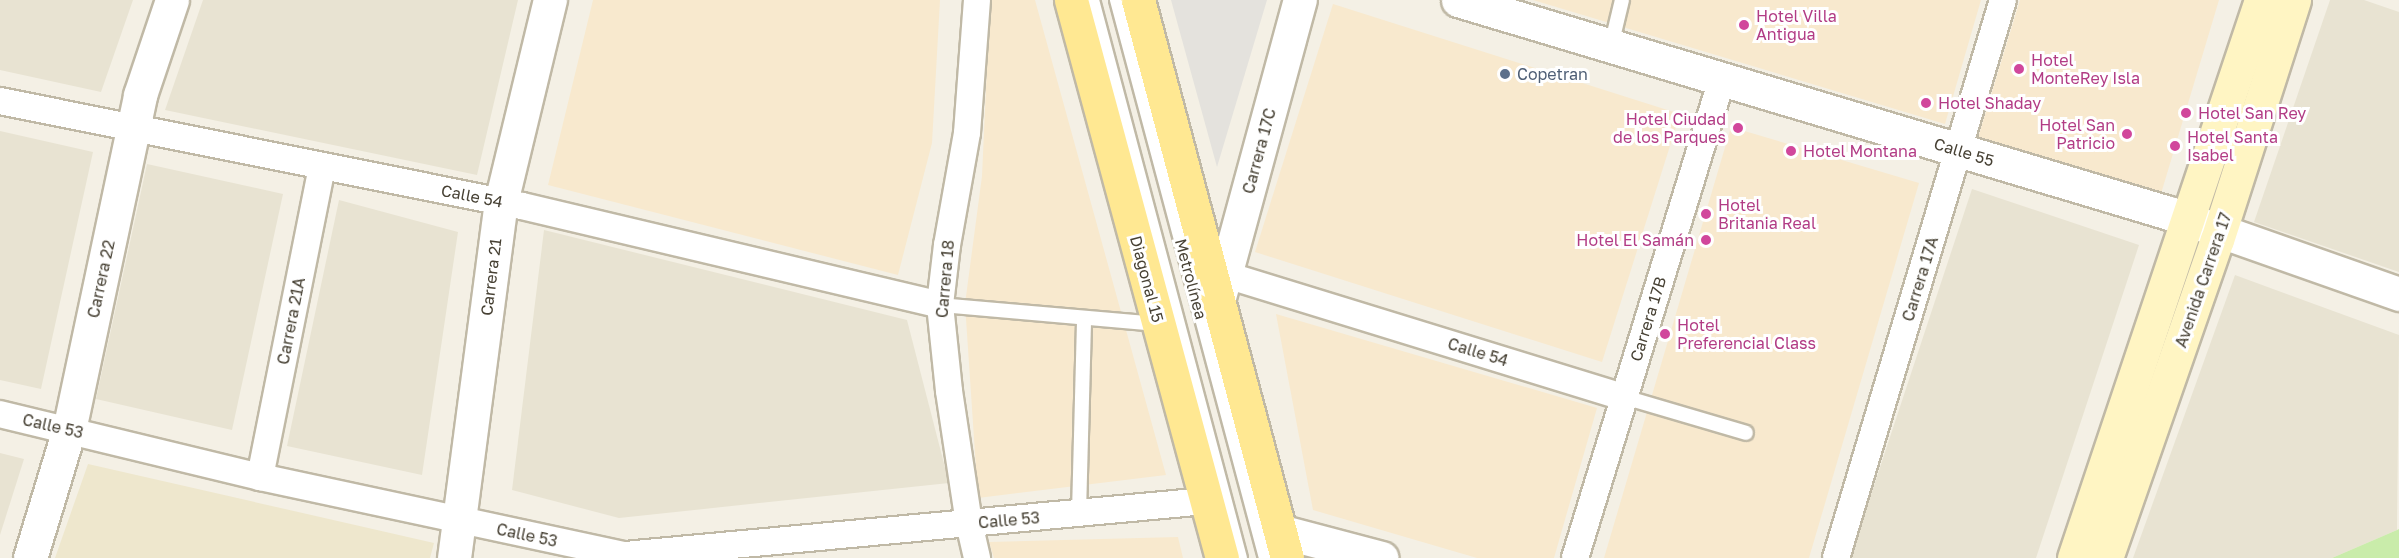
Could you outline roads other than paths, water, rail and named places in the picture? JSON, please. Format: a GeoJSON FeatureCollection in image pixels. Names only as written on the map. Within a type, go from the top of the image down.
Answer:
{"type":"FeatureCollection","features":[{"type":"Feature","properties":{"kind":"main road","name":"Diagonal 15"},"geometry":{"type":"LineString","coordinates":[[1071,0],[1222,558]]}},
{"type":"Feature","properties":{"kind":"main road"},"geometry":{"type":"LineString","coordinates":[[1138,0],[1218,282],[1277,549]]}},
{"type":"Feature","properties":{"kind":"main road","name":"Avenida Carrera 17"},"geometry":{"type":"LineString","coordinates":[[2074,558],[2261,0]]}},
{"type":"Feature","properties":{"kind":"main road","name":"Avenida Carrera 17"},"geometry":{"type":"LineString","coordinates":[[2106,558],[2220,231],[2294,0]]}},
{"type":"Feature","properties":{"kind":"street","name":"Carrera 22"},"geometry":{"type":"LineString","coordinates":[[30,558],[69,430],[133,128],[148,70],[172,0]]}},
{"type":"Feature","properties":{"kind":"street","name":"Carrera 21"},"geometry":{"type":"LineString","coordinates":[[454,558],[501,202],[550,0]]}},
{"type":"Feature","properties":{"kind":"street","name":"Carrera 18"},"geometry":{"type":"LineString","coordinates":[[977,0],[967,134],[947,245],[940,305],[949,391],[969,524],[977,558]]}},
{"type":"Feature","properties":{"kind":"street","name":"Carrera 17C"},"geometry":{"type":"LineString","coordinates":[[1218,282],[1300,0]]}},
{"type":"Feature","properties":{"kind":"street","name":"Calle 55"},"geometry":{"type":"LineString","coordinates":[[1458,0],[2189,220],[2399,294]]}},
{"type":"Feature","properties":{"kind":"street","name":"Carrera 17A"},"geometry":{"type":"LineString","coordinates":[[1836,558],[2003,0]]}},
{"type":"Feature","properties":{"kind":"street","name":"Carrera 17B"},"geometry":{"type":"LineString","coordinates":[[1575,558],[1722,79]]}},
{"type":"Feature","properties":{"kind":"street","name":"Calle 54"},"geometry":{"type":"LineString","coordinates":[[0,101],[501,202],[940,305]]}},
{"type":"Feature","properties":{"kind":"street","name":"Carrera 21A"},"geometry":{"type":"LineString","coordinates":[[260,477],[322,166]]}},
{"type":"Feature","properties":{"kind":"street","name":"Calle 54"},"geometry":{"type":"LineString","coordinates":[[1218,282],[1624,396]]}},
{"type":"Feature","properties":{"kind":"street","name":"Calle 53"},"geometry":{"type":"LineString","coordinates":[[0,414],[260,477],[625,555],[771,550],[969,524],[1206,501]]}},
{"type":"Feature","properties":{"kind":"street"},"geometry":{"type":"LineString","coordinates":[[1277,549],[1382,558]]}},
{"type":"Feature","properties":{"kind":"lane","name":"Metrolínea"},"geometry":{"type":"LineString","coordinates":[[1092,0],[1240,558]]}},
{"type":"Feature","properties":{"kind":"lane","name":"Metrolínea"},"geometry":{"type":"LineString","coordinates":[[1117,0],[1277,549]]}},
{"type":"Feature","properties":{"kind":"lane"},"geometry":{"type":"LineString","coordinates":[[1611,46],[1622,0]]}},
{"type":"Feature","properties":{"kind":"lane"},"geometry":{"type":"LineString","coordinates":[[940,305],[1159,324]]}},
{"type":"Feature","properties":{"kind":"lane"},"geometry":{"type":"LineString","coordinates":[[1079,513],[1084,318]]}},
{"type":"Feature","properties":{"kind":"lane","name":"Calle 54"},"geometry":{"type":"LineString","coordinates":[[1624,396],[1746,433]]}},
{"type":"Feature","properties":{"kind":"place","name":"Hotel Villa Antigua"},"geometry":{"type":"Point","coordinates":[1744,25]}},
{"type":"Feature","properties":{"kind":"place","name":"Hotel MonteRey Isla"},"geometry":{"type":"Point","coordinates":[2019,69]}},
{"type":"Feature","properties":{"kind":"place","name":"Copetran"},"geometry":{"type":"Point","coordinates":[1505,74]}},
{"type":"Feature","properties":{"kind":"place","name":"Hotel Shaday"},"geometry":{"type":"Point","coordinates":[1926,103]}},
{"type":"Feature","properties":{"kind":"place","name":"Hotel San Rey"},"geometry":{"type":"Point","coordinates":[2186,113]}},
{"type":"Feature","properties":{"kind":"place","name":"Hotel Ciudad de los Parques"},"geometry":{"type":"Point","coordinates":[1738,128]}},
{"type":"Feature","properties":{"kind":"place","name":"Hotel San Patricio"},"geometry":{"type":"Point","coordinates":[2127,134]}},
{"type":"Feature","properties":{"kind":"place","name":"Hotel Santa Isabel"},"geometry":{"type":"Point","coordinates":[2175,146]}},
{"type":"Feature","properties":{"kind":"place","name":"Hotel Montana"},"geometry":{"type":"Point","coordinates":[1791,151]}},
{"type":"Feature","properties":{"kind":"place","name":"Hotel Britania Real"},"geometry":{"type":"Point","coordinates":[1706,214]}},
{"type":"Feature","properties":{"kind":"place","name":"Hotel El Samán"},"geometry":{"type":"Point","coordinates":[1706,240]}},
{"type":"Feature","properties":{"kind":"place","name":"Hotel Preferencial Class"},"geometry":{"type":"Point","coordinates":[1665,334]}}]}
